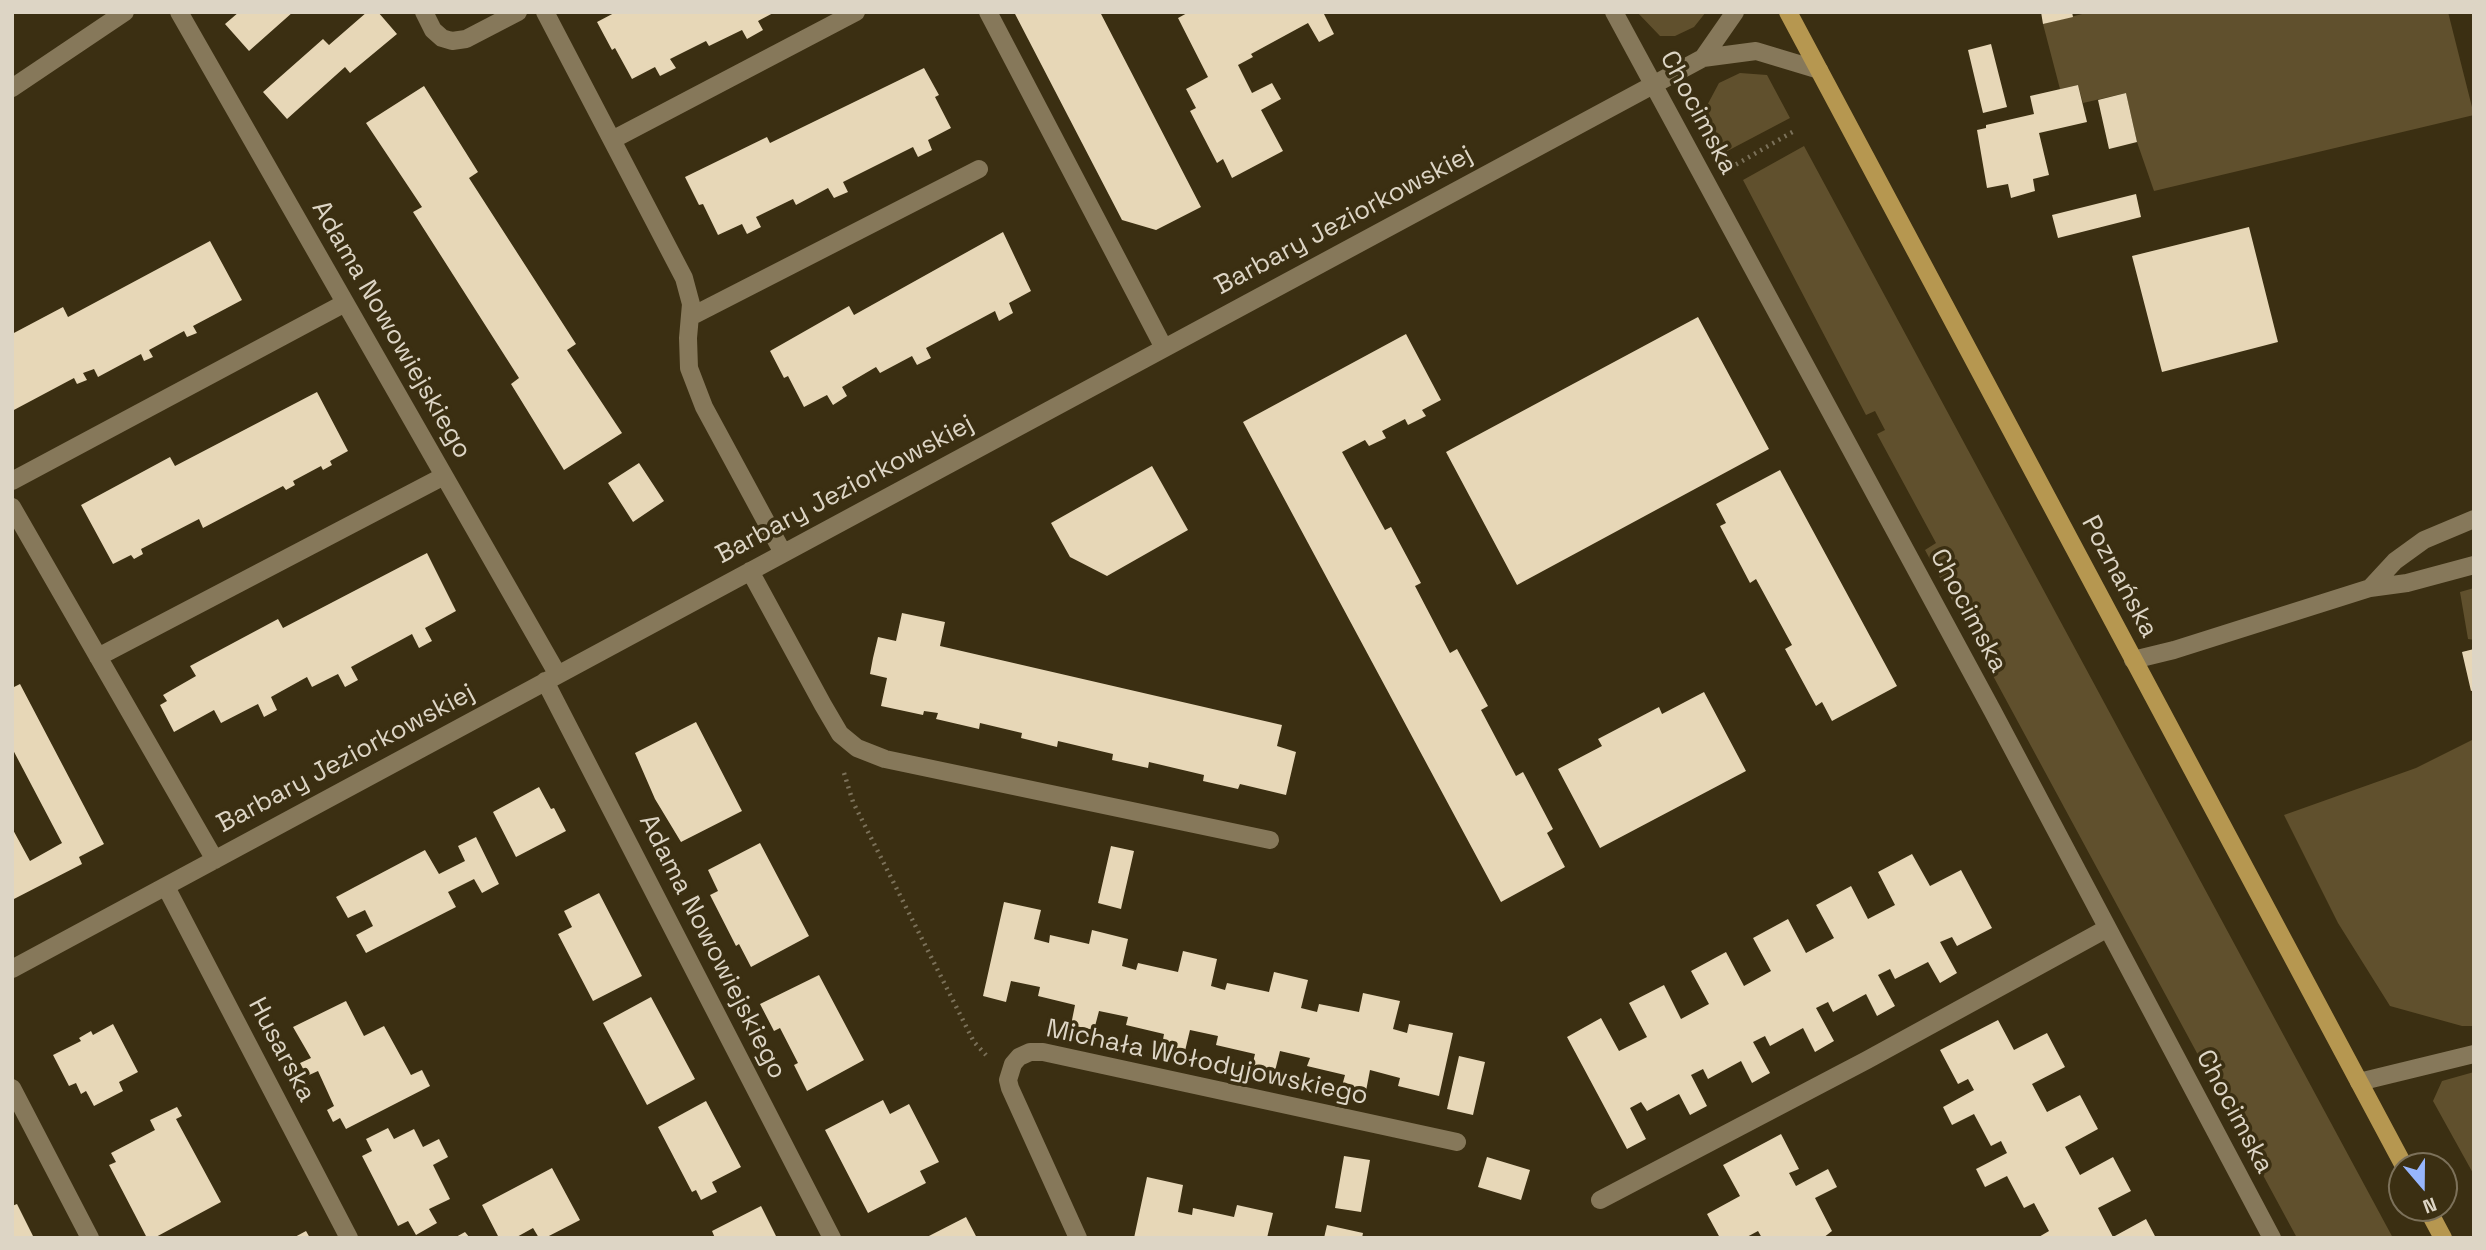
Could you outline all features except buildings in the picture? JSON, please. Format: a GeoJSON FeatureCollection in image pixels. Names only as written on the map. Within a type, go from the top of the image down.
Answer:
{"type":"FeatureCollection","features":[{"type":"Feature","properties":{"kind":"main road","name":"Poznańska"},"geometry":{"type":"LineString","coordinates":[[1788,12],[2396,1152]]}},
{"type":"Feature","properties":{"kind":"main road"},"geometry":{"type":"LineString","coordinates":[[2434,1222],[2442,1238]]}},
{"type":"Feature","properties":{"kind":"street"},"geometry":{"type":"LineString","coordinates":[[12,88],[124,12]]}},
{"type":"Feature","properties":{"kind":"street","name":"Adama Nowowiejskiego"},"geometry":{"type":"LineString","coordinates":[[179,12],[444,475],[552,678],[832,1238]]}},
{"type":"Feature","properties":{"kind":"street"},"geometry":{"type":"LineString","coordinates":[[424,12],[433,30],[442,38],[452,41],[466,39],[518,12]]}},
{"type":"Feature","properties":{"kind":"street"},"geometry":{"type":"LineString","coordinates":[[545,12],[684,278],[691,304],[689,368],[704,407],[783,553]]}},
{"type":"Feature","properties":{"kind":"street"},"geometry":{"type":"LineString","coordinates":[[612,140],[856,12]]}},
{"type":"Feature","properties":{"kind":"street"},"geometry":{"type":"LineString","coordinates":[[988,12],[1164,348]]}},
{"type":"Feature","properties":{"kind":"street","name":"Chocimska"},"geometry":{"type":"LineString","coordinates":[[1614,12],[1985,698],[2272,1238]]}},
{"type":"Feature","properties":{"kind":"street","name":"Barbary Jeziorkowskiej"},"geometry":{"type":"LineString","coordinates":[[1703,58],[1735,12]]}},
{"type":"Feature","properties":{"kind":"street","name":"Barbary Jeziorkowskiej"},"geometry":{"type":"LineString","coordinates":[[12,969],[1703,58],[1756,51],[1819,71]]}},
{"type":"Feature","properties":{"kind":"street"},"geometry":{"type":"LineString","coordinates":[[690,317],[979,169]]}},
{"type":"Feature","properties":{"kind":"street"},"geometry":{"type":"LineString","coordinates":[[12,481],[345,303]]}},
{"type":"Feature","properties":{"kind":"street"},"geometry":{"type":"LineString","coordinates":[[97,657],[444,475]]}},
{"type":"Feature","properties":{"kind":"street"},"geometry":{"type":"LineString","coordinates":[[12,507],[215,860]]}},
{"type":"Feature","properties":{"kind":"street"},"geometry":{"type":"LineString","coordinates":[[2370,588],[2395,561],[2424,540],[2474,519]]}},
{"type":"Feature","properties":{"kind":"street"},"geometry":{"type":"LineString","coordinates":[[2133,660],[2174,650],[2370,588],[2407,583],[2474,565]]}},
{"type":"Feature","properties":{"kind":"street"},"geometry":{"type":"LineString","coordinates":[[751,571],[840,734],[857,748],[885,760],[1270,840]]}},
{"type":"Feature","properties":{"kind":"street","name":"Husarska"},"geometry":{"type":"LineString","coordinates":[[166,887],[349,1238]]}},
{"type":"Feature","properties":{"kind":"street"},"geometry":{"type":"LineString","coordinates":[[1600,1200],[1867,1060],[2106,929]]}},
{"type":"Feature","properties":{"kind":"street","name":"Michała Wołodyjowskiego"},"geometry":{"type":"LineString","coordinates":[[1010,1071],[1019,1057],[1030,1052],[1042,1052],[1457,1142]]}},
{"type":"Feature","properties":{"kind":"street"},"geometry":{"type":"LineString","coordinates":[[2359,1082],[2474,1054]]}},
{"type":"Feature","properties":{"kind":"street"},"geometry":{"type":"LineString","coordinates":[[1010,1071],[1010,1088],[1078,1238]]}},
{"type":"Feature","properties":{"kind":"street"},"geometry":{"type":"LineString","coordinates":[[12,1088],[90,1238]]}},
{"type":"Feature","properties":{"kind":"path"},"geometry":{"type":"LineString","coordinates":[[1705,182],[1796,130]]}},
{"type":"Feature","properties":{"kind":"path"},"geometry":{"type":"LineString","coordinates":[[840,734],[843,769],[853,802],[974,1042],[991,1060],[1010,1071]]}},
{"type":"Feature","properties":{"kind":"shaded area"},"geometry":{"type":"Polygon","coordinates":[[[1637,12],[1706,12],[1694,27],[1675,36],[1660,36],[1637,12]]]}},
{"type":"Feature","properties":{"kind":"shaded area"},"geometry":{"type":"Polygon","coordinates":[[[2090,12],[2448,12],[2474,115],[2154,191],[2137,142],[2126,93],[2083,103],[2078,85],[2060,89],[2043,24],[2090,12]]]}},
{"type":"Feature","properties":{"kind":"shaded area"},"geometry":{"type":"Polygon","coordinates":[[[1740,73],[1767,75],[1790,118],[1716,157],[1703,113],[1719,83],[1740,73]]]}},
{"type":"Feature","properties":{"kind":"shaded area"},"geometry":{"type":"Polygon","coordinates":[[[1804,146],[2393,1238],[2297,1238],[1925,550],[1936,543],[1877,434],[1885,430],[1875,411],[1866,415],[1743,180],[1804,146]]]}},
{"type":"Feature","properties":{"kind":"shaded area"},"geometry":{"type":"Polygon","coordinates":[[[2474,588],[2474,640],[2468,639],[2460,592],[2474,588]]]}},
{"type":"Feature","properties":{"kind":"shaded area"},"geometry":{"type":"Polygon","coordinates":[[[2474,739],[2474,1026],[2462,1026],[2390,1006],[2338,923],[2284,815],[2416,768],[2474,739]]]}},
{"type":"Feature","properties":{"kind":"shaded area"},"geometry":{"type":"Polygon","coordinates":[[[2474,1072],[2474,1175],[2433,1101],[2442,1081],[2474,1072]]]}}]}
